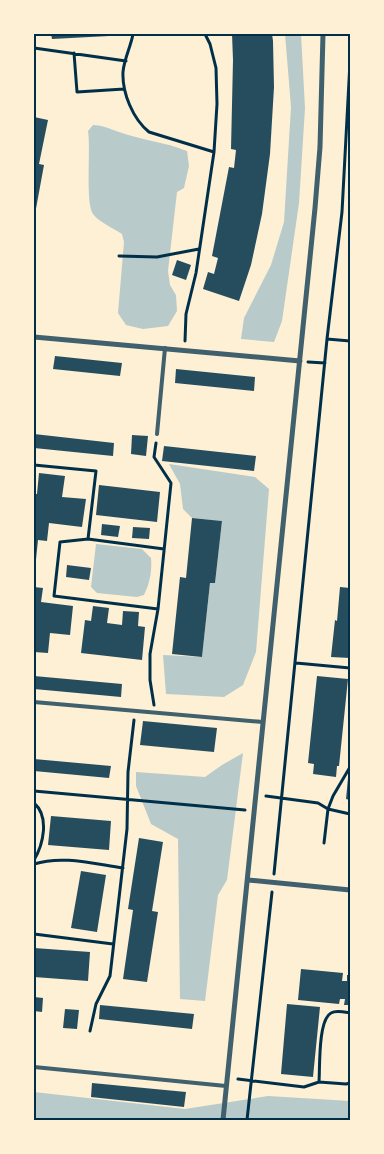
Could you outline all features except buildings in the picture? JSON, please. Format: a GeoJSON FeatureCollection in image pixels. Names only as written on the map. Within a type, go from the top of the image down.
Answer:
{"type":"FeatureCollection","features":[{"type":"Feature","properties":{"kind":"street"},"geometry":{"type":"LineString","coordinates":[[223,1120],[320,147],[323,34]]}},
{"type":"Feature","properties":{"kind":"street"},"geometry":{"type":"LineString","coordinates":[[34,337],[300,361]]}},
{"type":"Feature","properties":{"kind":"street"},"geometry":{"type":"LineString","coordinates":[[248,880],[350,890]]}},
{"type":"Feature","properties":{"kind":"lane"},"geometry":{"type":"LineString","coordinates":[[157,434],[165,348]]}},
{"type":"Feature","properties":{"kind":"lane"},"geometry":{"type":"LineString","coordinates":[[34,702],[263,722]]}},
{"type":"Feature","properties":{"kind":"lane"},"geometry":{"type":"LineString","coordinates":[[34,1067],[226,1086]]}},
{"type":"Feature","properties":{"kind":"path"},"geometry":{"type":"LineString","coordinates":[[133,34],[123,70],[124,89],[141,125],[149,132],[214,152]]}},
{"type":"Feature","properties":{"kind":"path"},"geometry":{"type":"LineString","coordinates":[[184,350],[186,314],[196,273],[214,152],[217,104],[216,68],[210,44],[205,34]]}},
{"type":"Feature","properties":{"kind":"path"},"geometry":{"type":"LineString","coordinates":[[34,48],[126,61]]}},
{"type":"Feature","properties":{"kind":"path"},"geometry":{"type":"LineString","coordinates":[[74,53],[77,92],[124,89]]}},
{"type":"Feature","properties":{"kind":"path"},"geometry":{"type":"LineString","coordinates":[[247,1120],[296,663],[324,363],[342,212],[350,62]]}},
{"type":"Feature","properties":{"kind":"path"},"geometry":{"type":"LineString","coordinates":[[119,256],[157,258],[199,249]]}},
{"type":"Feature","properties":{"kind":"path"},"geometry":{"type":"LineString","coordinates":[[327,338],[350,340]]}},
{"type":"Feature","properties":{"kind":"path"},"geometry":{"type":"LineString","coordinates":[[300,361],[324,363]]}},
{"type":"Feature","properties":{"kind":"path"},"geometry":{"type":"LineString","coordinates":[[156,713],[150,680],[150,654],[158,609],[171,483],[154,457],[157,434]]}},
{"type":"Feature","properties":{"kind":"path"},"geometry":{"type":"LineString","coordinates":[[34,465],[96,471],[88,539]]}},
{"type":"Feature","properties":{"kind":"path"},"geometry":{"type":"LineString","coordinates":[[158,609],[54,596],[60,542],[88,539],[164,549]]}},
{"type":"Feature","properties":{"kind":"path"},"geometry":{"type":"LineString","coordinates":[[296,663],[350,668]]}},
{"type":"Feature","properties":{"kind":"path"},"geometry":{"type":"LineString","coordinates":[[90,1031],[96,1004],[110,976],[127,829],[128,772],[135,711]]}},
{"type":"Feature","properties":{"kind":"path"},"geometry":{"type":"LineString","coordinates":[[324,843],[328,809],[333,796],[350,767]]}},
{"type":"Feature","properties":{"kind":"path"},"geometry":{"type":"LineString","coordinates":[[34,790],[254,811]]}},
{"type":"Feature","properties":{"kind":"path"},"geometry":{"type":"LineString","coordinates":[[263,795],[281,799],[318,802],[328,809],[350,814]]}},
{"type":"Feature","properties":{"kind":"path"},"geometry":{"type":"LineString","coordinates":[[34,803],[38,806],[43,816],[43,830],[41,848],[34,862]]}},
{"type":"Feature","properties":{"kind":"path"},"geometry":{"type":"LineString","coordinates":[[34,862],[58,860],[122,868]]}},
{"type":"Feature","properties":{"kind":"path"},"geometry":{"type":"LineString","coordinates":[[34,934],[113,944]]}},
{"type":"Feature","properties":{"kind":"path"},"geometry":{"type":"LineString","coordinates":[[319,1082],[324,1021],[329,1013],[335,1011],[350,1013]]}},
{"type":"Feature","properties":{"kind":"path"},"geometry":{"type":"LineString","coordinates":[[252,1081],[304,1087],[319,1082],[350,1083]]}},
{"type":"Feature","properties":{"kind":"shaded area"},"geometry":{"type":"Polygon","coordinates":[[[285,34],[301,34],[305,108],[299,203],[282,321],[274,342],[241,339],[244,318],[271,265],[284,222],[291,107],[285,34]]]}},
{"type":"Feature","properties":{"kind":"shaded area"},"geometry":{"type":"Polygon","coordinates":[[[93,125],[103,126],[127,135],[187,151],[189,166],[184,188],[177,192],[168,271],[170,285],[176,295],[177,311],[168,326],[143,329],[126,325],[118,313],[124,242],[122,234],[99,220],[93,214],[91,208],[89,199],[88,131],[93,125]]]}},
{"type":"Feature","properties":{"kind":"shaded area"},"geometry":{"type":"Polygon","coordinates":[[[169,464],[255,477],[269,489],[256,652],[243,685],[224,697],[166,694],[163,655],[202,657],[210,583],[215,583],[222,521],[192,518],[183,509],[180,484],[169,464]]]}},
{"type":"Feature","properties":{"kind":"shaded area"},"geometry":{"type":"Polygon","coordinates":[[[96,544],[142,549],[151,558],[150,577],[144,595],[137,597],[97,593],[91,587],[96,544]]]}},
{"type":"Feature","properties":{"kind":"shaded area"},"geometry":{"type":"Polygon","coordinates":[[[243,753],[227,880],[218,895],[205,1001],[180,999],[178,839],[151,824],[136,786],[136,772],[205,777],[243,753]]]}},
{"type":"Feature","properties":{"kind":"shaded area"},"geometry":{"type":"Polygon","coordinates":[[[34,1092],[185,1109],[268,1096],[350,1101],[350,1120],[34,1120],[34,1092]]]}}]}
